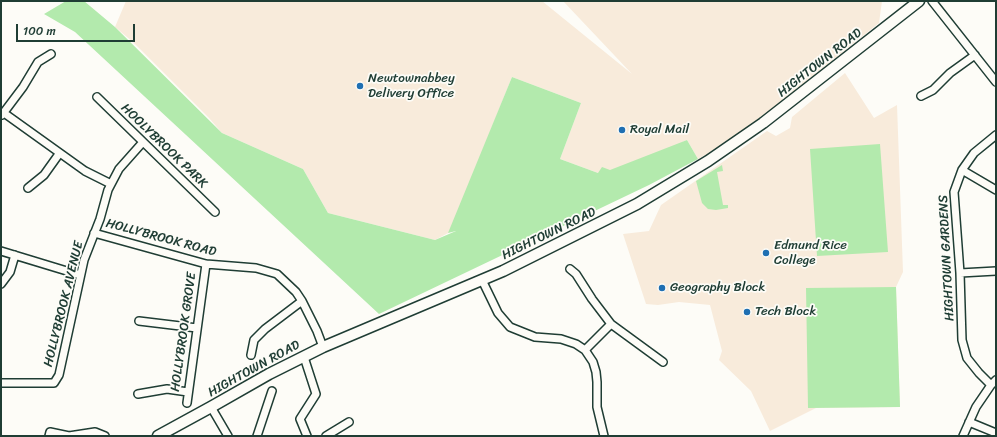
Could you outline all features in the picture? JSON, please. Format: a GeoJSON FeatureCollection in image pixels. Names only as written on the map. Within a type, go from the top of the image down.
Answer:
{"type":"FeatureCollection","features":[{"type":"Feature","properties":{"kind":"main road","name":"HIGHTOWN ROAD"},"geometry":{"type":"LineString","coordinates":[[158,436],[304,356],[482,280],[595,226],[637,204],[707,162],[764,123],[919,1]]}},
{"type":"Feature","properties":{"kind":"street"},"geometry":{"type":"LineString","coordinates":[[932,1],[996,82]]}},
{"type":"Feature","properties":{"kind":"street"},"geometry":{"type":"LineString","coordinates":[[51,54],[38,62],[23,87],[2,115],[85,171],[111,184]]}},
{"type":"Feature","properties":{"kind":"street"},"geometry":{"type":"LineString","coordinates":[[921,96],[933,90],[950,73],[975,56]]}},
{"type":"Feature","properties":{"kind":"street","name":"HOOLYBROOK PARK"},"geometry":{"type":"LineString","coordinates":[[97,97],[215,212]]}},
{"type":"Feature","properties":{"kind":"street","name":"HIGHTOWN GARDENS"},"geometry":{"type":"LineString","coordinates":[[994,382],[979,374],[967,358],[962,340],[960,273],[954,192],[962,170],[974,154],[996,135]]}},
{"type":"Feature","properties":{"kind":"street","name":"HOLLYBROOK AVENUE"},"geometry":{"type":"LineString","coordinates":[[1,383],[54,383],[59,375],[80,276],[111,184],[119,168],[143,142]]}},
{"type":"Feature","properties":{"kind":"street"},"geometry":{"type":"LineString","coordinates":[[28,188],[44,175],[59,154]]}},
{"type":"Feature","properties":{"kind":"street"},"geometry":{"type":"LineString","coordinates":[[962,170],[996,190]]}},
{"type":"Feature","properties":{"kind":"street","name":"HOLLYBROOK ROAD"},"geometry":{"type":"LineString","coordinates":[[94,233],[206,264],[256,268],[278,274],[296,292],[302,301],[323,347]]}},
{"type":"Feature","properties":{"kind":"street"},"geometry":{"type":"LineString","coordinates":[[1,251],[80,276]]}},
{"type":"Feature","properties":{"kind":"street"},"geometry":{"type":"LineString","coordinates":[[1,284],[10,272],[15,255]]}},
{"type":"Feature","properties":{"kind":"street","name":"HOLLYBROOK GROVE"},"geometry":{"type":"LineString","coordinates":[[187,403],[206,264]]}},
{"type":"Feature","properties":{"kind":"street"},"geometry":{"type":"LineString","coordinates":[[570,269],[576,274],[592,299],[611,324],[663,362]]}},
{"type":"Feature","properties":{"kind":"street"},"geometry":{"type":"LineString","coordinates":[[960,273],[996,271]]}},
{"type":"Feature","properties":{"kind":"street"},"geometry":{"type":"LineString","coordinates":[[482,280],[498,313],[510,327],[535,337],[561,339],[576,344],[585,350],[593,362],[596,372],[598,382],[597,407],[604,436]]}},
{"type":"Feature","properties":{"kind":"street"},"geometry":{"type":"LineString","coordinates":[[251,355],[254,340],[265,329],[302,301]]}},
{"type":"Feature","properties":{"kind":"street"},"geometry":{"type":"LineString","coordinates":[[139,320],[197,328]]}},
{"type":"Feature","properties":{"kind":"street"},"geometry":{"type":"LineString","coordinates":[[585,350],[611,324]]}},
{"type":"Feature","properties":{"kind":"street"},"geometry":{"type":"LineString","coordinates":[[304,356],[316,394],[300,419],[307,436]]}},
{"type":"Feature","properties":{"kind":"street"},"geometry":{"type":"LineString","coordinates":[[963,436],[976,407],[994,382]]}},
{"type":"Feature","properties":{"kind":"street"},"geometry":{"type":"LineString","coordinates":[[138,394],[167,389],[188,392]]}},
{"type":"Feature","properties":{"kind":"street"},"geometry":{"type":"LineString","coordinates":[[257,436],[272,391]]}},
{"type":"Feature","properties":{"kind":"street"},"geometry":{"type":"LineString","coordinates":[[211,407],[228,436]]}},
{"type":"Feature","properties":{"kind":"street"},"geometry":{"type":"LineString","coordinates":[[326,436],[349,422]]}},
{"type":"Feature","properties":{"kind":"street"},"geometry":{"type":"LineString","coordinates":[[969,422],[996,433]]}},
{"type":"Feature","properties":{"kind":"street"},"geometry":{"type":"LineString","coordinates":[[49,436],[50,432],[69,436],[95,432],[104,436]]}},
{"type":"Feature","properties":{"kind":"shaded area"},"geometry":{"type":"Polygon","coordinates":[[[126,1],[542,1],[632,74],[563,1],[882,1],[879,23],[708,161],[705,155],[698,159],[687,140],[617,173],[598,173],[560,159],[581,103],[512,77],[450,232],[435,240],[328,213],[303,169],[222,133],[133,42],[115,27],[126,1]]]}},
{"type":"Feature","properties":{"kind":"shaded area","name":"Edmund Rice College"},"geometry":{"type":"Polygon","coordinates":[[[845,73],[874,118],[897,105],[903,272],[896,287],[900,407],[816,408],[770,431],[751,391],[719,360],[722,351],[710,305],[679,302],[658,305],[646,304],[623,234],[649,231],[661,205],[767,131],[776,136],[790,128],[792,117],[845,73]]]}},
{"type":"Feature","properties":{"kind":"green space"},"geometry":{"type":"Polygon","coordinates":[[[66,1],[84,1],[115,27],[222,133],[303,169],[328,213],[435,240],[456,231],[448,233],[512,77],[581,103],[560,159],[598,173],[602,167],[610,170],[687,140],[698,159],[649,185],[379,314],[75,32],[44,14],[66,1]]]}},
{"type":"Feature","properties":{"kind":"green space"},"geometry":{"type":"Polygon","coordinates":[[[880,144],[888,252],[817,256],[810,149],[880,144]]]}},
{"type":"Feature","properties":{"kind":"green space"},"geometry":{"type":"Polygon","coordinates":[[[722,165],[723,171],[717,172],[723,205],[728,205],[728,208],[716,210],[708,209],[702,203],[696,181],[722,165]]]}},
{"type":"Feature","properties":{"kind":"green space"},"geometry":{"type":"Polygon","coordinates":[[[896,287],[900,407],[808,408],[806,288],[896,287]]]}},
{"type":"Feature","properties":{"kind":"place","name":"Newtownabbey Delivery Office"},"geometry":{"type":"Point","coordinates":[360,86]}},
{"type":"Feature","properties":{"kind":"place","name":"Royal Mail"},"geometry":{"type":"Point","coordinates":[622,130]}},
{"type":"Feature","properties":{"kind":"place","name":"Edmund Rice College"},"geometry":{"type":"Point","coordinates":[766,253]}},
{"type":"Feature","properties":{"kind":"place","name":"Geography Block"},"geometry":{"type":"Point","coordinates":[662,288]}},
{"type":"Feature","properties":{"kind":"place","name":"Tech Block"},"geometry":{"type":"Point","coordinates":[747,312]}}]}
